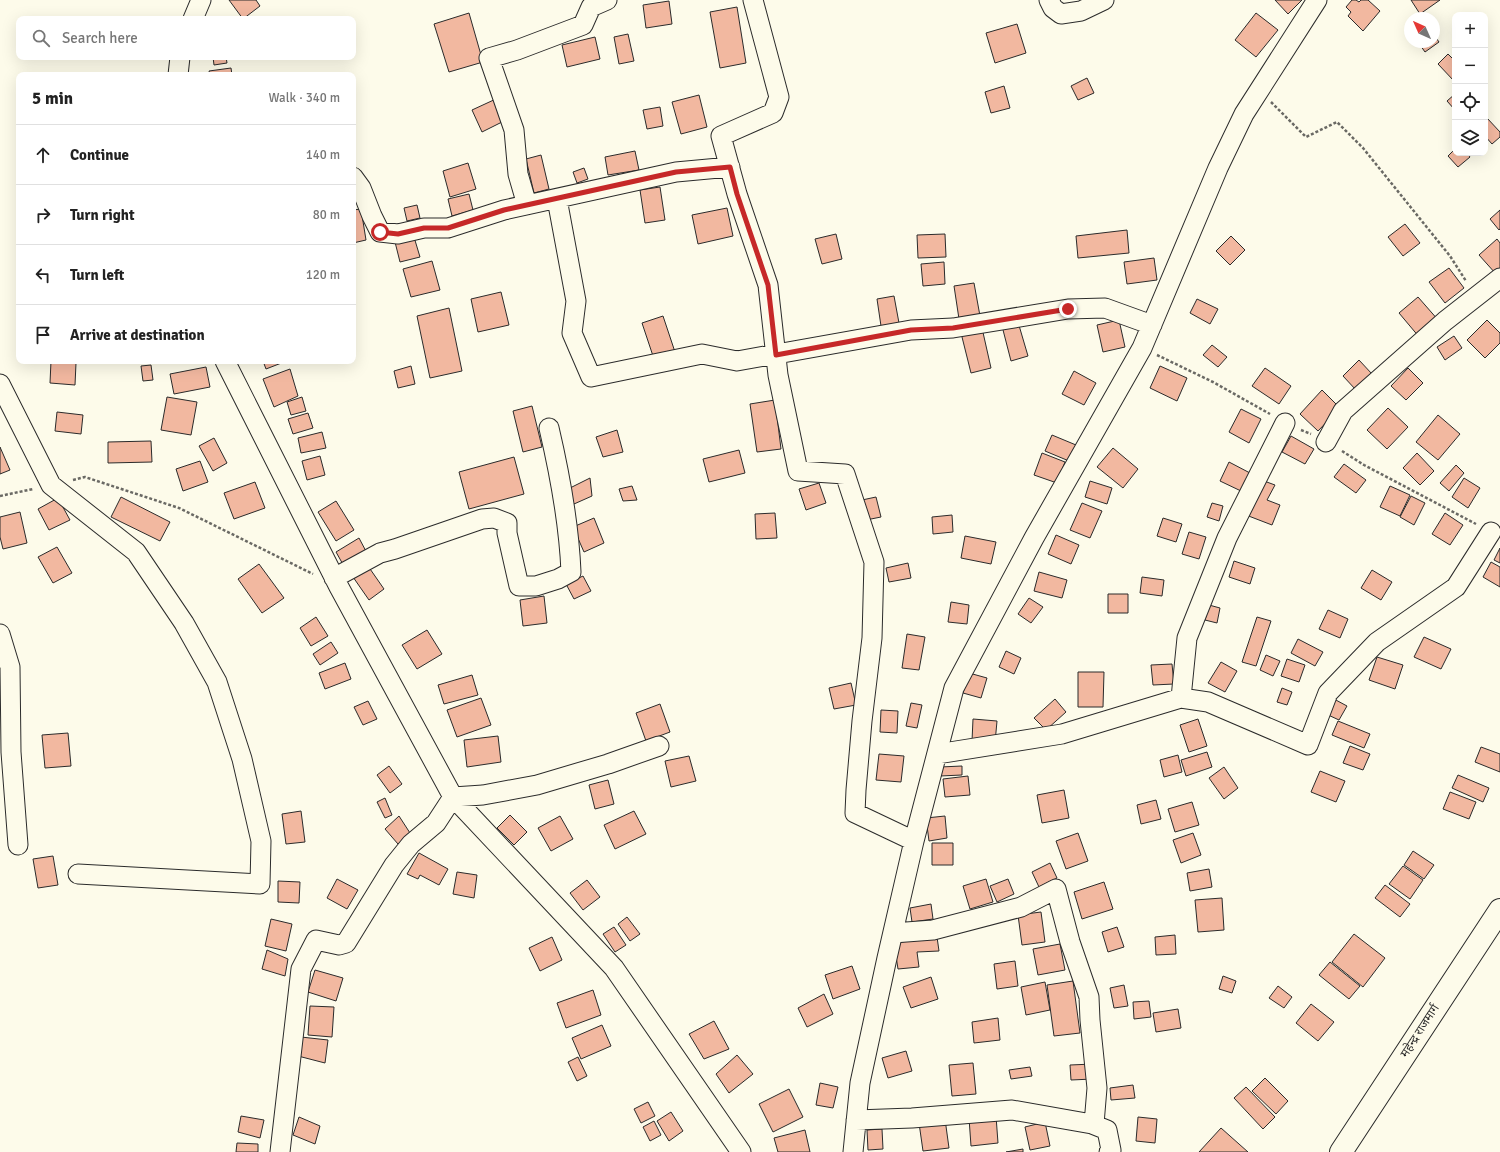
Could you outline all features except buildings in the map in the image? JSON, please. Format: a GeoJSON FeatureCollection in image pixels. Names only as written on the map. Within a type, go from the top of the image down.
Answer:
{"type":"FeatureCollection","features":[{"type":"Feature","properties":{"kind":"highway","name":"महेन्द्र राजमार्ग"},"geometry":{"type":"LineString","coordinates":[[1341,1152],[1500,910]]}},
{"type":"Feature","properties":{"kind":"street"},"geometry":{"type":"LineString","coordinates":[[194,16],[201,0]]}},
{"type":"Feature","properties":{"kind":"street"},"geometry":{"type":"LineString","coordinates":[[527,205],[518,174],[514,130],[489,58],[517,50],[583,25],[591,7],[607,0]]}},
{"type":"Feature","properties":{"kind":"street"},"geometry":{"type":"LineString","coordinates":[[753,0],[779,97],[773,113],[721,136],[737,194],[768,285],[778,375],[798,471],[846,474],[874,562],[872,638],[862,721],[856,790],[856,813],[914,841]]}},
{"type":"Feature","properties":{"kind":"street"},"geometry":{"type":"LineString","coordinates":[[1049,0],[1053,8],[1062,14],[1081,11],[1104,0]]}},
{"type":"Feature","properties":{"kind":"street"},"geometry":{"type":"LineString","coordinates":[[853,1152],[860,1083],[914,841],[954,688],[1034,538],[1142,348],[1218,168],[1244,114],[1317,0]]}},
{"type":"Feature","properties":{"kind":"street"},"geometry":{"type":"LineString","coordinates":[[178,72],[180,60]]}},
{"type":"Feature","properties":{"kind":"street"},"geometry":{"type":"LineString","coordinates":[[356,181],[361,188],[380,232],[398,234],[424,228],[448,228],[504,210],[676,172],[730,167]]}},
{"type":"Feature","properties":{"kind":"street"},"geometry":{"type":"LineString","coordinates":[[556,199],[576,301],[572,333],[590,377],[702,354],[737,361],[911,330],[953,328],[1068,309],[1105,308],[1152,325]]}},
{"type":"Feature","properties":{"kind":"street"},"geometry":{"type":"LineString","coordinates":[[1326,442],[1343,410],[1445,321],[1500,278]]}},
{"type":"Feature","properties":{"kind":"street"},"geometry":{"type":"LineString","coordinates":[[226,364],[336,583],[453,797],[614,968],[741,1152]]}},
{"type":"Feature","properties":{"kind":"street"},"geometry":{"type":"LineString","coordinates":[[0,384],[51,485],[136,552],[184,623],[217,682],[242,758],[261,841],[260,884],[78,874]]}},
{"type":"Feature","properties":{"kind":"street"},"geometry":{"type":"LineString","coordinates":[[1181,698],[1187,638],[1227,538],[1285,423]]}},
{"type":"Feature","properties":{"kind":"street"},"geometry":{"type":"LineString","coordinates":[[336,583],[380,553],[482,519],[494,518],[507,523],[507,533],[519,586],[536,586],[558,579],[571,572],[565,508],[549,428]]}},
{"type":"Feature","properties":{"kind":"street"},"geometry":{"type":"LineString","coordinates":[[937,754],[1062,734],[1181,698],[1208,702],[1308,745],[1328,693],[1377,642],[1456,587],[1492,532]]}},
{"type":"Feature","properties":{"kind":"street"},"geometry":{"type":"LineString","coordinates":[[0,634],[10,668],[11,752],[18,845]]}},
{"type":"Feature","properties":{"kind":"street"},"geometry":{"type":"LineString","coordinates":[[453,797],[483,795],[537,785],[659,746]]}},
{"type":"Feature","properties":{"kind":"street"},"geometry":{"type":"LineString","coordinates":[[280,1152],[301,969],[316,940],[339,945],[346,943],[394,865],[411,844],[436,823],[453,797]]}},
{"type":"Feature","properties":{"kind":"street"},"geometry":{"type":"LineString","coordinates":[[893,934],[933,930],[1020,907],[1056,889],[1070,942],[1089,997],[1097,1088],[1094,1124]]}},
{"type":"Feature","properties":{"kind":"street"},"geometry":{"type":"LineString","coordinates":[[856,1120],[912,1118],[1012,1110],[1094,1124],[1107,1130],[1111,1150],[1109,1152]]}},
{"type":"Feature","properties":{"kind":"path"},"geometry":{"type":"LineString","coordinates":[[1260,90],[1306,137],[1337,122],[1363,148],[1450,256],[1476,297]]}},
{"type":"Feature","properties":{"kind":"path"},"geometry":{"type":"LineString","coordinates":[[0,496],[85,477],[179,508],[336,583]]}},
{"type":"Feature","properties":{"kind":"route"},"geometry":{"type":"LineString","coordinates":[[380,232],[398,234],[424,228],[448,228],[504,210],[676,172],[730,167],[737,194],[768,285],[776,355],[911,330],[953,328],[1068,309]]}}]}
